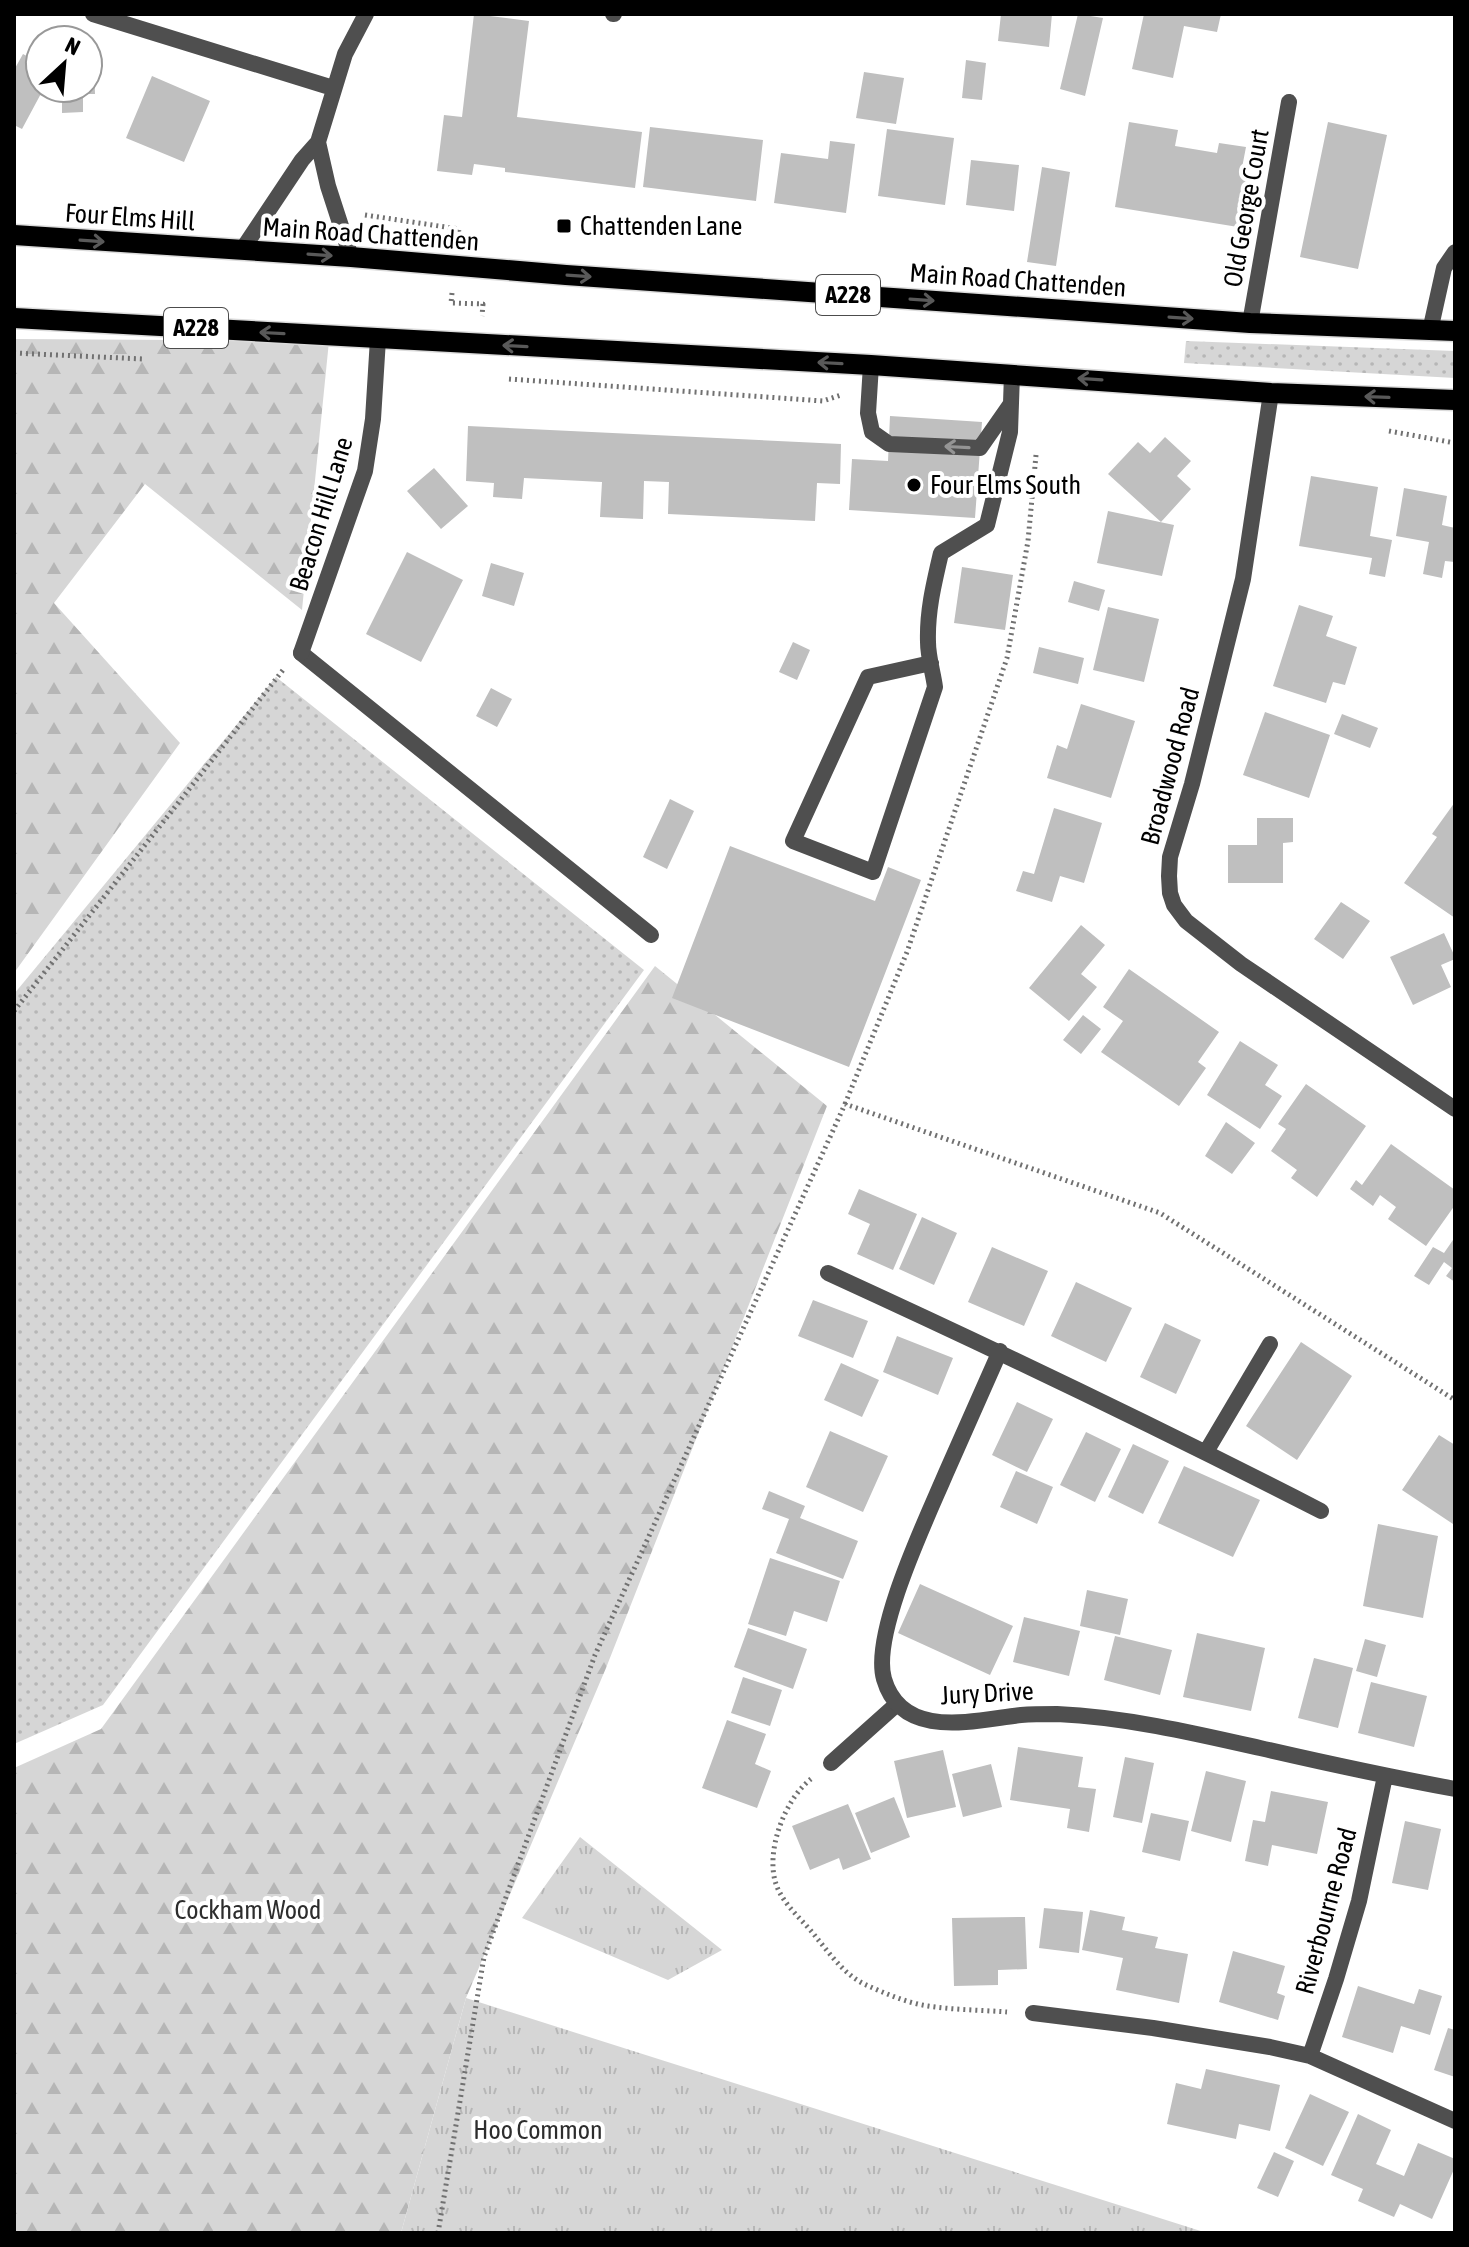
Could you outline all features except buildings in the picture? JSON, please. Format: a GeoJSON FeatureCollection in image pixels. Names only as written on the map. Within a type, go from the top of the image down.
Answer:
{"type":"FeatureCollection","features":[{"type":"Feature","properties":{"kind":"main road","name":"Four Elms Hill"},"geometry":{"type":"LineString","coordinates":[[14,235],[242,250]]}},
{"type":"Feature","properties":{"kind":"main road","name":"Main Road Chattenden"},"geometry":{"type":"LineString","coordinates":[[242,250],[1250,323],[1455,331]]}},
{"type":"Feature","properties":{"kind":"main road","name":"A228"},"geometry":{"type":"LineString","coordinates":[[14,318],[871,365],[1271,393],[1455,400]]}},
{"type":"Feature","properties":{"kind":"street"},"geometry":{"type":"LineString","coordinates":[[93,14],[333,88]]}},
{"type":"Feature","properties":{"kind":"street"},"geometry":{"type":"LineString","coordinates":[[242,250],[302,160],[318,142],[345,54],[366,14]]}},
{"type":"Feature","properties":{"kind":"street","name":"Old George Court"},"geometry":{"type":"LineString","coordinates":[[1250,323],[1289,102]]}},
{"type":"Feature","properties":{"kind":"street"},"geometry":{"type":"LineString","coordinates":[[318,142],[351,257]]}},
{"type":"Feature","properties":{"kind":"street"},"geometry":{"type":"LineString","coordinates":[[1430,331],[1444,268],[1455,252]]}},
{"type":"Feature","properties":{"kind":"street","name":"Beacon Hill Lane"},"geometry":{"type":"LineString","coordinates":[[301,653],[365,471],[373,419],[378,339]]}},
{"type":"Feature","properties":{"kind":"street"},"geometry":{"type":"LineString","coordinates":[[871,365],[868,413],[872,432],[889,444],[980,448],[1011,403]]}},
{"type":"Feature","properties":{"kind":"street"},"geometry":{"type":"LineString","coordinates":[[931,663],[868,677],[793,841],[873,872],[935,687],[931,663],[928,645],[929,605],[941,553],[987,525],[1010,432],[1012,374]]}},
{"type":"Feature","properties":{"kind":"street","name":"Broadwood Road"},"geometry":{"type":"LineString","coordinates":[[1271,393],[1243,579],[1192,784],[1170,857],[1170,893],[1174,905],[1186,921],[1241,964],[1455,1108]]}},
{"type":"Feature","properties":{"kind":"street"},"geometry":{"type":"LineString","coordinates":[[301,653],[651,935]]}},
{"type":"Feature","properties":{"kind":"street"},"geometry":{"type":"LineString","coordinates":[[828,1273],[1000,1351],[1321,1511]]}},
{"type":"Feature","properties":{"kind":"street"},"geometry":{"type":"LineString","coordinates":[[1206,1452],[1270,1344]]}},
{"type":"Feature","properties":{"kind":"street"},"geometry":{"type":"LineString","coordinates":[[831,1763],[897,1704],[884,1679],[882,1662],[887,1627],[914,1547],[1000,1351]]}},
{"type":"Feature","properties":{"kind":"street","name":"Jury Drive"},"geometry":{"type":"LineString","coordinates":[[897,1704],[920,1718],[946,1724],[1025,1714],[1085,1716],[1215,1738],[1455,1789]]}},
{"type":"Feature","properties":{"kind":"street","name":"Riverbourne Road"},"geometry":{"type":"LineString","coordinates":[[1310,2056],[1359,1901],[1385,1776]]}},
{"type":"Feature","properties":{"kind":"street"},"geometry":{"type":"LineString","coordinates":[[1033,2013],[1153,2028],[1310,2056],[1455,2121]]}},
{"type":"Feature","properties":{"kind":"path"},"geometry":{"type":"LineString","coordinates":[[362,214],[459,229],[451,303],[483,304],[478,344]]}},
{"type":"Feature","properties":{"kind":"path"},"geometry":{"type":"LineString","coordinates":[[438,2233],[484,1957],[595,1655],[845,1104],[907,952],[1007,658],[1028,541],[1037,452]]}},
{"type":"Feature","properties":{"kind":"path"},"geometry":{"type":"LineString","coordinates":[[14,1011],[276,677],[301,653]]}},
{"type":"Feature","properties":{"kind":"path"},"geometry":{"type":"LineString","coordinates":[[845,1104],[1160,1213],[1455,1400]]}},
{"type":"Feature","properties":{"kind":"path"},"geometry":{"type":"LineString","coordinates":[[831,1763],[801,1786],[784,1813],[774,1862],[776,1883],[787,1903],[837,1962],[861,1982],[926,2006],[1033,2013]]}},
{"type":"Feature","properties":{"kind":"green space"},"geometry":{"type":"Polygon","coordinates":[[[14,339],[329,341],[302,610],[145,484],[54,603],[180,743],[14,973],[14,339]]]}},
{"type":"Feature","properties":{"kind":"green space"},"geometry":{"type":"Polygon","coordinates":[[[1186,341],[1455,351],[1455,378],[1184,363],[1186,341]]]}},
{"type":"Feature","properties":{"kind":"green space"},"geometry":{"type":"Polygon","coordinates":[[[276,677],[644,970],[103,1705],[14,1744],[14,994],[276,677]]]}},
{"type":"Feature","properties":{"kind":"green space","name":"Cockham Wood"},"geometry":{"type":"Polygon","coordinates":[[[655,966],[827,1106],[606,1668],[466,1998],[401,2233],[14,2233],[14,1768],[101,1729],[655,966]]]}},
{"type":"Feature","properties":{"kind":"green space"},"geometry":{"type":"Polygon","coordinates":[[[580,1837],[722,1950],[668,1980],[522,1918],[580,1837]]]}},
{"type":"Feature","properties":{"kind":"green space","name":"Hoo Common"},"geometry":{"type":"Polygon","coordinates":[[[466,1998],[1207,2233],[401,2233],[466,1998]]]}},
{"type":"Feature","properties":{"kind":"place","name":"Chattenden Lane"},"geometry":{"type":"Point","coordinates":[564,226]}},
{"type":"Feature","properties":{"kind":"place","name":"Four Elms South"},"geometry":{"type":"Point","coordinates":[914,485]}}]}
